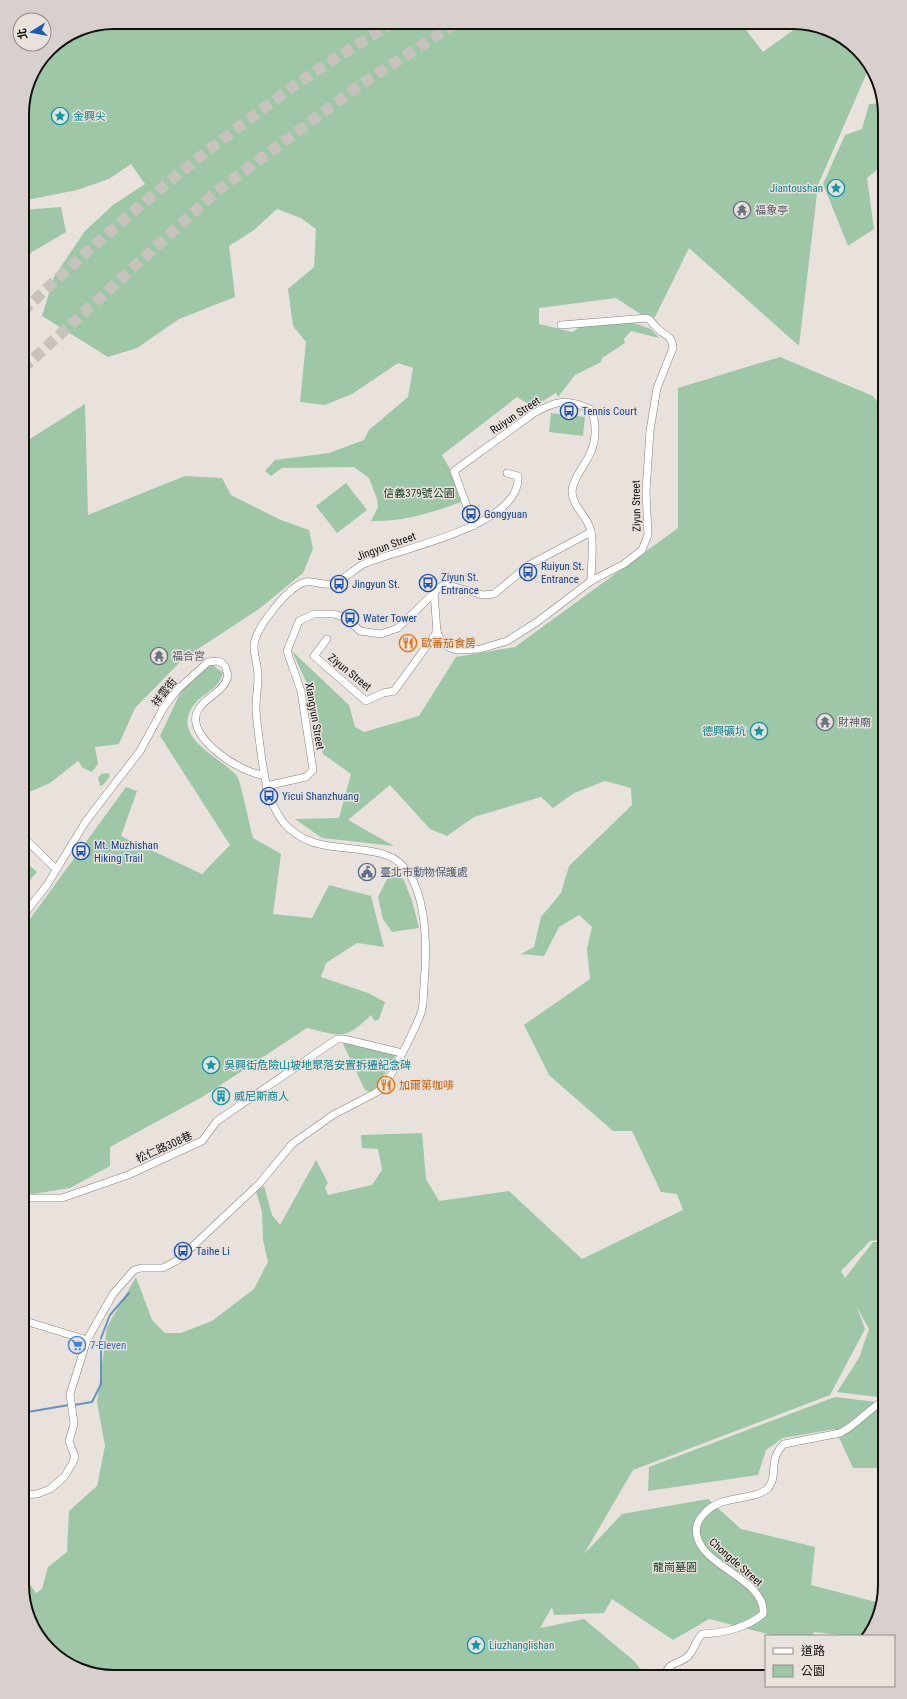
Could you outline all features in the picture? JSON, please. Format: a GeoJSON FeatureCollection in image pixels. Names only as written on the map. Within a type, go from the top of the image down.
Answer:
{"type":"FeatureCollection","features":[{"type":"Feature","properties":{"kind":"street","name":"Ziyun Street"},"geometry":{"type":"LineString","coordinates":[[327,639],[314,656],[366,701],[383,693],[394,691],[437,632],[443,645],[450,649],[480,649],[499,644],[537,622],[591,581],[624,564],[642,550],[648,536],[646,491],[650,431],[657,388],[673,348],[672,341],[669,335],[646,318],[561,325]]}},
{"type":"Feature","properties":{"kind":"street","name":"Ruiyun Street"},"geometry":{"type":"LineString","coordinates":[[474,526],[454,471],[534,413],[559,402],[570,402],[590,409],[595,418],[595,429],[589,456],[580,471],[572,490],[574,501],[586,518],[591,532],[591,581]]}},
{"type":"Feature","properties":{"kind":"street","name":"Jingyun Street"},"geometry":{"type":"LineString","coordinates":[[29,1494],[50,1488],[64,1477],[75,1457],[69,1441],[74,1424],[70,1394],[87,1340],[113,1294],[134,1270],[141,1268],[163,1268],[178,1260],[260,1184],[292,1144],[333,1115],[377,1092],[386,1084],[422,1011],[426,963],[425,934],[421,904],[414,882],[406,870],[388,855],[317,844],[296,833],[284,823],[279,816],[266,786],[264,775],[256,708],[258,676],[254,644],[268,617],[285,596],[306,581],[331,584],[365,563],[474,526],[496,513],[515,494],[519,486],[518,476],[507,473]]}},
{"type":"Feature","properties":{"kind":"street","name":"Xiangyun Street"},"geometry":{"type":"LineString","coordinates":[[266,786],[306,777],[313,770],[301,691],[287,651],[300,621],[314,614],[334,614],[346,618],[360,631],[381,634],[398,628],[440,587],[448,585],[483,595],[494,594],[529,566],[591,532]]}},
{"type":"Feature","properties":{"kind":"street"},"geometry":{"type":"LineString","coordinates":[[434,592],[437,632]]}},
{"type":"Feature","properties":{"kind":"street","name":"祥雲街"},"geometry":{"type":"LineString","coordinates":[[56,869],[86,821],[140,751],[164,707],[178,690],[208,662],[218,661],[222,663],[225,666],[228,676],[222,688],[199,708],[196,718],[197,729],[205,740],[235,764],[253,774],[264,775]]}},
{"type":"Feature","properties":{"kind":"street"},"geometry":{"type":"LineString","coordinates":[[29,843],[56,869],[47,885],[29,908]]}},
{"type":"Feature","properties":{"kind":"street","name":"松仁路308巷"},"geometry":{"type":"LineString","coordinates":[[29,1198],[62,1198],[120,1178],[202,1142],[217,1121],[337,1039],[344,1039],[402,1053]]}},
{"type":"Feature","properties":{"kind":"street"},"geometry":{"type":"LineString","coordinates":[[29,1322],[87,1340]]}},
{"type":"Feature","properties":{"kind":"street","name":"Chongde Street"},"geometry":{"type":"LineString","coordinates":[[666,1670],[670,1665],[683,1660],[690,1654],[697,1639],[702,1634],[724,1633],[756,1620],[763,1614],[764,1606],[761,1598],[750,1587],[701,1547],[696,1529],[701,1517],[712,1506],[735,1498],[761,1493],[768,1487],[772,1480],[774,1460],[778,1450],[784,1444],[840,1433],[847,1430],[878,1404]]}},
{"type":"Feature","properties":{"kind":"green space","name":"信義379號公園"},"geometry":{"type":"Polygon","coordinates":[[[745,29],[763,52],[795,29],[799,29],[820,34],[840,43],[857,58],[867,72],[818,185],[799,346],[689,248],[655,317],[642,315],[616,298],[539,308],[539,324],[572,332],[580,327],[602,324],[634,323],[651,329],[659,338],[631,331],[624,339],[625,343],[602,358],[601,362],[575,375],[558,397],[556,393],[533,407],[517,397],[442,455],[450,469],[461,502],[439,510],[394,520],[371,521],[378,507],[377,499],[369,478],[354,467],[282,468],[271,476],[265,471],[275,460],[329,453],[364,440],[369,430],[408,397],[413,368],[398,363],[352,394],[325,405],[300,402],[306,342],[293,326],[288,289],[314,267],[316,229],[301,218],[277,209],[254,230],[229,246],[235,297],[179,319],[137,348],[108,357],[42,316],[54,277],[85,231],[113,205],[145,184],[131,164],[109,179],[77,190],[29,200],[29,108],[35,81],[43,67],[54,54],[71,40],[81,35],[103,30],[745,29]]]}},
{"type":"Feature","properties":{"kind":"green space"},"geometry":{"type":"Polygon","coordinates":[[[877,103],[878,108],[878,169],[867,178],[874,229],[848,246],[823,184],[845,135],[862,129],[869,104],[877,103]]]}},
{"type":"Feature","properties":{"kind":"green space"},"geometry":{"type":"Polygon","coordinates":[[[61,207],[66,232],[29,254],[29,209],[61,207]]]}},
{"type":"Feature","properties":{"kind":"green space","name":"龍崗墓園"},"geometry":{"type":"Polygon","coordinates":[[[780,357],[873,396],[878,403],[878,1240],[870,1241],[841,1271],[845,1278],[873,1242],[878,1242],[878,1397],[837,1392],[859,1358],[869,1329],[857,1307],[865,1329],[830,1395],[633,1470],[584,1554],[622,1514],[708,1499],[741,1529],[815,1547],[811,1585],[876,1602],[869,1623],[862,1635],[840,1635],[814,1632],[812,1635],[772,1635],[709,1619],[673,1640],[612,1599],[604,1613],[554,1615],[552,1607],[540,1628],[584,1619],[633,1660],[641,1670],[108,1670],[76,1661],[58,1649],[40,1628],[32,1607],[29,1583],[36,1593],[42,1589],[48,1567],[67,1552],[69,1511],[97,1486],[105,1446],[97,1402],[107,1327],[136,1277],[152,1320],[165,1333],[181,1333],[212,1321],[254,1289],[268,1262],[263,1240],[262,1212],[256,1191],[264,1186],[272,1215],[280,1225],[316,1160],[328,1183],[325,1187],[328,1195],[372,1185],[382,1170],[378,1149],[362,1148],[361,1135],[422,1133],[426,1179],[439,1201],[509,1191],[582,1259],[683,1210],[677,1194],[661,1192],[632,1131],[613,1131],[549,1075],[524,1025],[590,979],[587,949],[592,927],[579,915],[559,927],[544,956],[521,954],[534,947],[541,917],[561,893],[569,866],[632,805],[631,788],[605,781],[574,793],[553,808],[541,797],[474,817],[447,836],[430,829],[390,785],[348,820],[394,846],[322,838],[295,819],[339,818],[351,774],[323,754],[313,697],[292,651],[349,705],[355,727],[364,732],[419,716],[456,657],[515,647],[678,528],[678,388],[780,357]]]}},
{"type":"Feature","properties":{"kind":"green space"},"geometry":{"type":"Polygon","coordinates":[[[85,404],[88,515],[185,476],[222,478],[231,495],[281,520],[309,530],[313,549],[303,573],[259,609],[184,658],[135,708],[119,744],[95,747],[98,764],[92,772],[83,768],[78,761],[50,783],[29,792],[29,440],[85,404]]]}},
{"type":"Feature","properties":{"kind":"green space"},"geometry":{"type":"Polygon","coordinates":[[[551,413],[585,417],[583,436],[549,432],[551,413]]]}},
{"type":"Feature","properties":{"kind":"green space"},"geometry":{"type":"Polygon","coordinates":[[[346,483],[367,510],[337,533],[316,506],[346,483]]]}},
{"type":"Feature","properties":{"kind":"green space"},"geometry":{"type":"Polygon","coordinates":[[[210,663],[223,673],[216,686],[195,703],[191,709],[188,717],[188,726],[191,735],[197,743],[237,776],[253,838],[281,854],[273,914],[312,918],[329,885],[371,896],[384,947],[357,943],[326,963],[321,977],[368,993],[385,1002],[379,1019],[375,1021],[371,1015],[348,1033],[335,1034],[307,1028],[204,1096],[110,1147],[110,1166],[70,1188],[29,1195],[29,920],[126,787],[137,791],[121,836],[202,874],[230,845],[160,736],[182,689],[210,663]]]}},
{"type":"Feature","properties":{"kind":"green space"},"geometry":{"type":"Polygon","coordinates":[[[108,773],[110,776],[103,785],[100,786],[98,778],[101,774],[108,773]]]}},
{"type":"Feature","properties":{"kind":"green space"},"geometry":{"type":"Polygon","coordinates":[[[29,865],[37,872],[30,880],[29,879],[29,865]]]}},
{"type":"Feature","properties":{"kind":"green space"},"geometry":{"type":"Polygon","coordinates":[[[391,871],[404,880],[412,901],[419,928],[392,932],[383,919],[378,897],[391,871]]]}},
{"type":"Feature","properties":{"kind":"green space"},"geometry":{"type":"Polygon","coordinates":[[[346,1042],[397,1053],[379,1084],[371,1092],[365,1090],[343,1044],[346,1042]]]}},
{"type":"Feature","properties":{"kind":"green space"},"geometry":{"type":"Polygon","coordinates":[[[835,1397],[878,1402],[878,1468],[853,1468],[835,1429],[783,1438],[766,1450],[758,1475],[648,1491],[649,1467],[835,1397]]]}},
{"type":"Feature","properties":{"kind":"waterway"},"geometry":{"type":"LineString","coordinates":[[74,1405],[92,1402],[101,1384],[101,1338],[110,1315],[129,1293]]}},
{"type":"Feature","properties":{"kind":"waterway"},"geometry":{"type":"LineString","coordinates":[[29,1412],[69,1405]]}},
{"type":"Feature","properties":{"kind":"tunnel"},"geometry":{"type":"LineString","coordinates":[[29,305],[90,249],[196,160],[307,77],[383,29]]}},
{"type":"Feature","properties":{"kind":"tunnel"},"geometry":{"type":"LineString","coordinates":[[29,363],[216,192],[360,85],[447,29]]}},
{"type":"Feature","properties":{"kind":"place","name":"金興尖"},"geometry":{"type":"Point","coordinates":[60,116]}},
{"type":"Feature","properties":{"kind":"place","name":"Jiantoushan"},"geometry":{"type":"Point","coordinates":[836,188]}},
{"type":"Feature","properties":{"kind":"place","name":"福象亭"},"geometry":{"type":"Point","coordinates":[742,210]}},
{"type":"Feature","properties":{"kind":"place","name":"Tennis Court"},"geometry":{"type":"Point","coordinates":[569,411]}},
{"type":"Feature","properties":{"kind":"place","name":"Gongyuan"},"geometry":{"type":"Point","coordinates":[471,514]}},
{"type":"Feature","properties":{"kind":"place","name":"Ruiyun St. Entrance"},"geometry":{"type":"Point","coordinates":[528,572]}},
{"type":"Feature","properties":{"kind":"place","name":"Ziyun St. Entrance"},"geometry":{"type":"Point","coordinates":[428,583]}},
{"type":"Feature","properties":{"kind":"place","name":"Jingyun St."},"geometry":{"type":"Point","coordinates":[339,584]}},
{"type":"Feature","properties":{"kind":"place","name":"Water Tower"},"geometry":{"type":"Point","coordinates":[350,618]}},
{"type":"Feature","properties":{"kind":"place","name":"歐蕃茄食房"},"geometry":{"type":"Point","coordinates":[408,643]}},
{"type":"Feature","properties":{"kind":"place","name":"福合宮"},"geometry":{"type":"Point","coordinates":[159,656]}},
{"type":"Feature","properties":{"kind":"place","name":"財神廟"},"geometry":{"type":"Point","coordinates":[825,722]}},
{"type":"Feature","properties":{"kind":"place","name":"德興礦坑"},"geometry":{"type":"Point","coordinates":[759,731]}},
{"type":"Feature","properties":{"kind":"place","name":"Yicui Shanzhuang"},"geometry":{"type":"Point","coordinates":[269,796]}},
{"type":"Feature","properties":{"kind":"place","name":"Mt. Muzhishan Hiking Trail"},"geometry":{"type":"Point","coordinates":[81,851]}},
{"type":"Feature","properties":{"kind":"place","name":"臺北市動物保護處"},"geometry":{"type":"Point","coordinates":[367,872]}},
{"type":"Feature","properties":{"kind":"place","name":"吳興街危險山坡地聚落安置拆遷紀念碑"},"geometry":{"type":"Point","coordinates":[211,1065]}},
{"type":"Feature","properties":{"kind":"place","name":"加爾第咖啡"},"geometry":{"type":"Point","coordinates":[386,1085]}},
{"type":"Feature","properties":{"kind":"place","name":"威尼斯商人"},"geometry":{"type":"Point","coordinates":[221,1096]}},
{"type":"Feature","properties":{"kind":"place","name":"Taihe Li"},"geometry":{"type":"Point","coordinates":[183,1251]}},
{"type":"Feature","properties":{"kind":"place","name":"7-Eleven"},"geometry":{"type":"Point","coordinates":[77,1345]}},
{"type":"Feature","properties":{"kind":"place","name":"Liuzhanglishan"},"geometry":{"type":"Point","coordinates":[476,1645]}}]}
